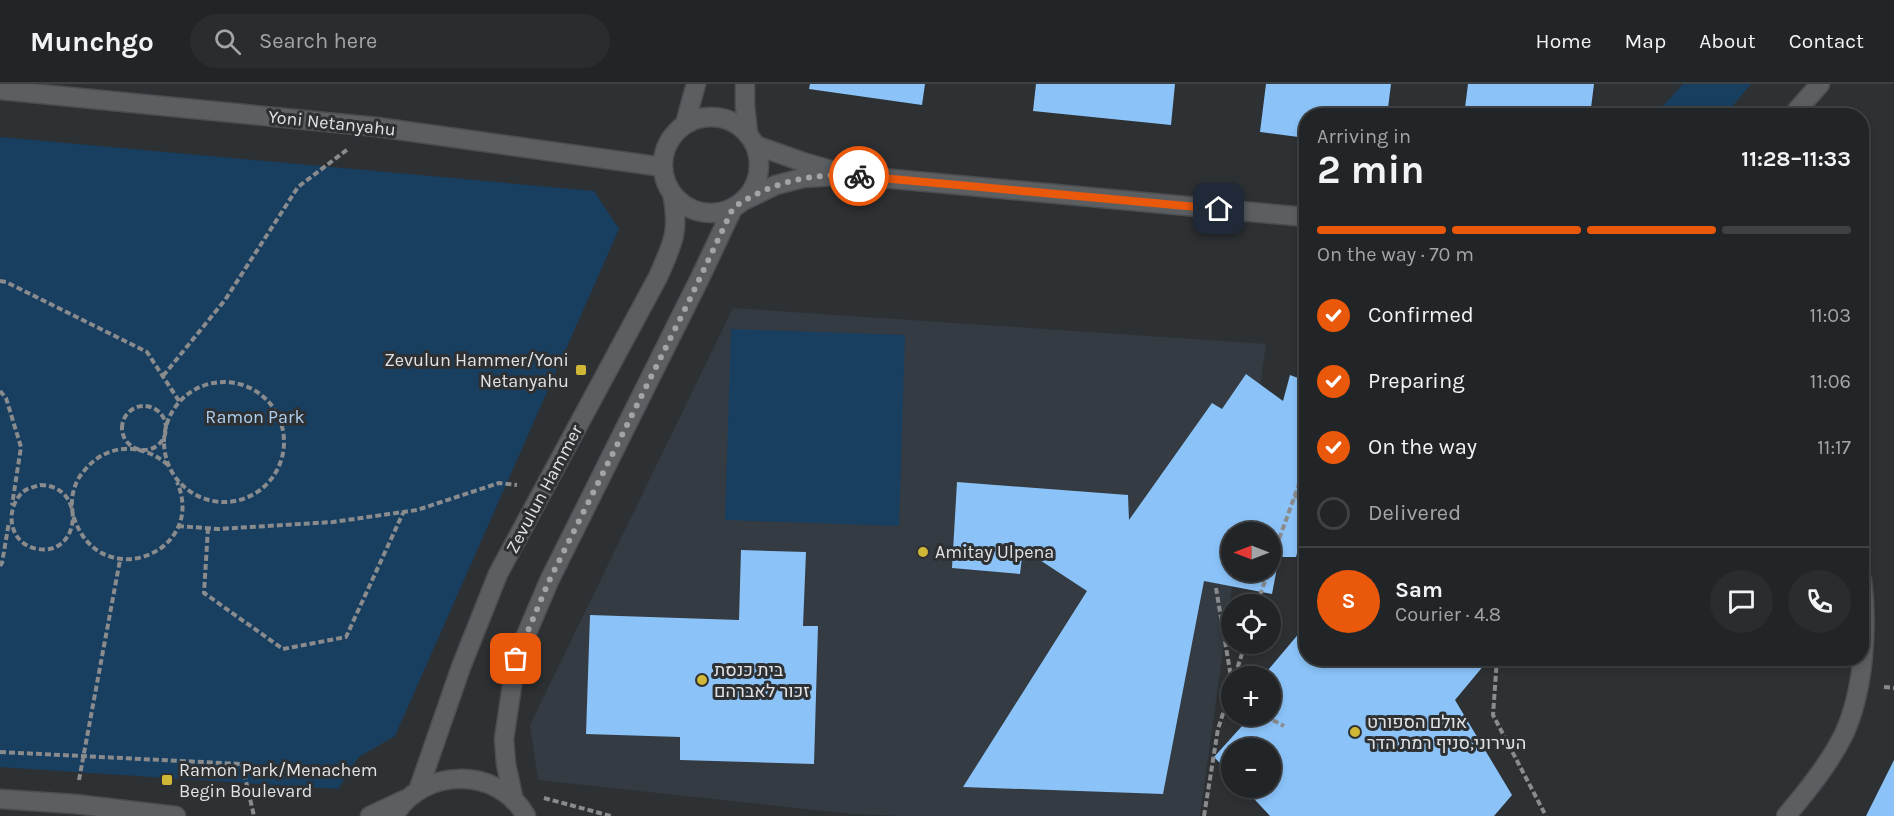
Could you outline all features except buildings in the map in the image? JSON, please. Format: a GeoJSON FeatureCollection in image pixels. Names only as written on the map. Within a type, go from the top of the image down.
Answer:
{"type":"FeatureCollection","features":[{"type":"Feature","properties":{"kind":"street"},"geometry":{"type":"LineString","coordinates":[[685,124],[696,84]]}},
{"type":"Feature","properties":{"kind":"street"},"geometry":{"type":"LineString","coordinates":[[514,801],[506,764],[504,739],[516,659],[549,581],[689,301],[739,204],[754,188],[759,174],[759,159],[745,106],[746,84]]}},
{"type":"Feature","properties":{"kind":"street"},"geometry":{"type":"LineString","coordinates":[[1799,108],[1820,84]]}},
{"type":"Feature","properties":{"kind":"street","name":"Yoni Netanyahu"},"geometry":{"type":"LineString","coordinates":[[0,90],[377,127],[663,167]]}},
{"type":"Feature","properties":{"kind":"street"},"geometry":{"type":"LineString","coordinates":[[850,175],[803,162],[752,139],[737,124],[713,116],[685,124],[673,136],[665,151],[663,167],[672,193],[694,210],[707,213],[720,212],[776,185],[803,177],[850,175],[1299,216]]}},
{"type":"Feature","properties":{"kind":"street","name":"Zevulun Hammer"},"geometry":{"type":"LineString","coordinates":[[413,795],[498,574],[658,277],[671,248],[676,230],[676,213],[672,193]]}},
{"type":"Feature","properties":{"kind":"street"},"geometry":{"type":"LineString","coordinates":[[1786,816],[1818,777],[1844,733],[1859,684],[1861,666]]}},
{"type":"Feature","properties":{"kind":"street"},"geometry":{"type":"LineString","coordinates":[[370,816],[442,780],[468,778],[492,785],[514,801],[526,816]]}},
{"type":"Feature","properties":{"kind":"street"},"geometry":{"type":"LineString","coordinates":[[394,816],[413,795]]}},
{"type":"Feature","properties":{"kind":"street"},"geometry":{"type":"LineString","coordinates":[[0,799],[75,804],[176,816]]}},
{"type":"Feature","properties":{"kind":"path"},"geometry":{"type":"LineString","coordinates":[[163,376],[225,300],[298,187],[377,127]]}},
{"type":"Feature","properties":{"kind":"path"},"geometry":{"type":"LineString","coordinates":[[0,281],[147,352],[180,401]]}},
{"type":"Feature","properties":{"kind":"path"},"geometry":{"type":"LineString","coordinates":[[168,465],[160,458],[141,449],[133,447],[127,441],[122,426],[129,412],[144,406],[158,412],[166,425],[164,433],[162,441],[156,447],[148,449],[141,449],[122,448],[105,453],[90,463],[78,477],[73,494],[72,512],[78,529],[88,544],[103,555],[120,560],[138,559],[155,553],[169,541],[178,526],[183,510],[182,494],[168,465],[164,450],[164,433],[170,416],[180,401],[195,388],[214,382],[234,382],[252,388],[268,400],[279,416],[285,435],[284,455],[276,473],[264,488],[247,499],[228,503],[208,500],[190,492],[176,478]]}},
{"type":"Feature","properties":{"kind":"path"},"geometry":{"type":"LineString","coordinates":[[0,391],[6,398],[21,447],[0,566]]}},
{"type":"Feature","properties":{"kind":"path"},"geometry":{"type":"LineString","coordinates":[[178,526],[218,529],[333,522],[417,510],[499,483],[545,488]]}},
{"type":"Feature","properties":{"kind":"path"},"geometry":{"type":"LineString","coordinates":[[1281,533],[1299,483]]}},
{"type":"Feature","properties":{"kind":"path"},"geometry":{"type":"LineString","coordinates":[[47,485],[57,489],[66,495],[72,505],[72,512],[74,524],[65,540],[56,546],[37,549],[24,544],[11,525],[11,511],[20,494],[29,488],[47,485]]}},
{"type":"Feature","properties":{"kind":"path"},"geometry":{"type":"LineString","coordinates":[[1294,496],[1299,497]]}},
{"type":"Feature","properties":{"kind":"path"},"geometry":{"type":"LineString","coordinates":[[208,528],[204,593],[283,649],[346,637],[403,512]]}},
{"type":"Feature","properties":{"kind":"path"},"geometry":{"type":"LineString","coordinates":[[75,804],[120,560]]}},
{"type":"Feature","properties":{"kind":"path"},"geometry":{"type":"LineString","coordinates":[[1216,588],[1229,666]]}},
{"type":"Feature","properties":{"kind":"path"},"geometry":{"type":"LineString","coordinates":[[1496,666],[1493,715],[1546,816]]}},
{"type":"Feature","properties":{"kind":"path"},"geometry":{"type":"LineString","coordinates":[[1204,816],[1221,720]]}},
{"type":"Feature","properties":{"kind":"path"},"geometry":{"type":"LineString","coordinates":[[0,752],[242,764],[254,816]]}},
{"type":"Feature","properties":{"kind":"path"},"geometry":{"type":"LineString","coordinates":[[541,798],[610,816]]}},
{"type":"Feature","properties":{"kind":"shaded area","name":"Amitay Ulpena"},"geometry":{"type":"Polygon","coordinates":[[[733,308],[1266,344],[1241,522],[1221,522],[1221,582],[1233,582],[1231,594],[1221,594],[1223,654],[1200,816],[853,814],[538,780],[530,725],[733,308]]]}},
{"type":"Feature","properties":{"kind":"green space"},"geometry":{"type":"Polygon","coordinates":[[[1683,84],[1751,84],[1731,108],[1661,108],[1683,84]]]}},
{"type":"Feature","properties":{"kind":"green space","name":"Ramon Park"},"geometry":{"type":"Polygon","coordinates":[[[0,137],[594,191],[619,229],[395,736],[359,757],[338,789],[0,767],[0,137]]]}},
{"type":"Feature","properties":{"kind":"green space"},"geometry":{"type":"Polygon","coordinates":[[[731,329],[905,335],[899,526],[725,520],[731,329]]]}},
{"type":"Feature","properties":{"kind":"way so far"},"geometry":{"type":"LineString","coordinates":[[516,659],[549,581],[733,208],[744,200],[776,185],[803,177],[859,176]]}},
{"type":"Feature","properties":{"kind":"place","name":"Zevulun Hammer/Yoni Netanyahu"},"geometry":{"type":"Point","coordinates":[581,370]}},
{"type":"Feature","properties":{"kind":"place","name":"Amitay Ulpena"},"geometry":{"type":"Point","coordinates":[923,552]}},
{"type":"Feature","properties":{"kind":"place","name":"בית כנסת זכור לאברהם"},"geometry":{"type":"Point","coordinates":[702,680]}},
{"type":"Feature","properties":{"kind":"place","name":"אולם הספורט העירוני,סניף רמת הדר"},"geometry":{"type":"Point","coordinates":[1355,732]}},
{"type":"Feature","properties":{"kind":"place","name":"Ramon Park/Menachem Begin Boulevard"},"geometry":{"type":"Point","coordinates":[167,780]}},
{"type":"Feature","properties":{"kind":"route"},"geometry":{"type":"LineString","coordinates":[[859,176],[1219,209]]}}]}
